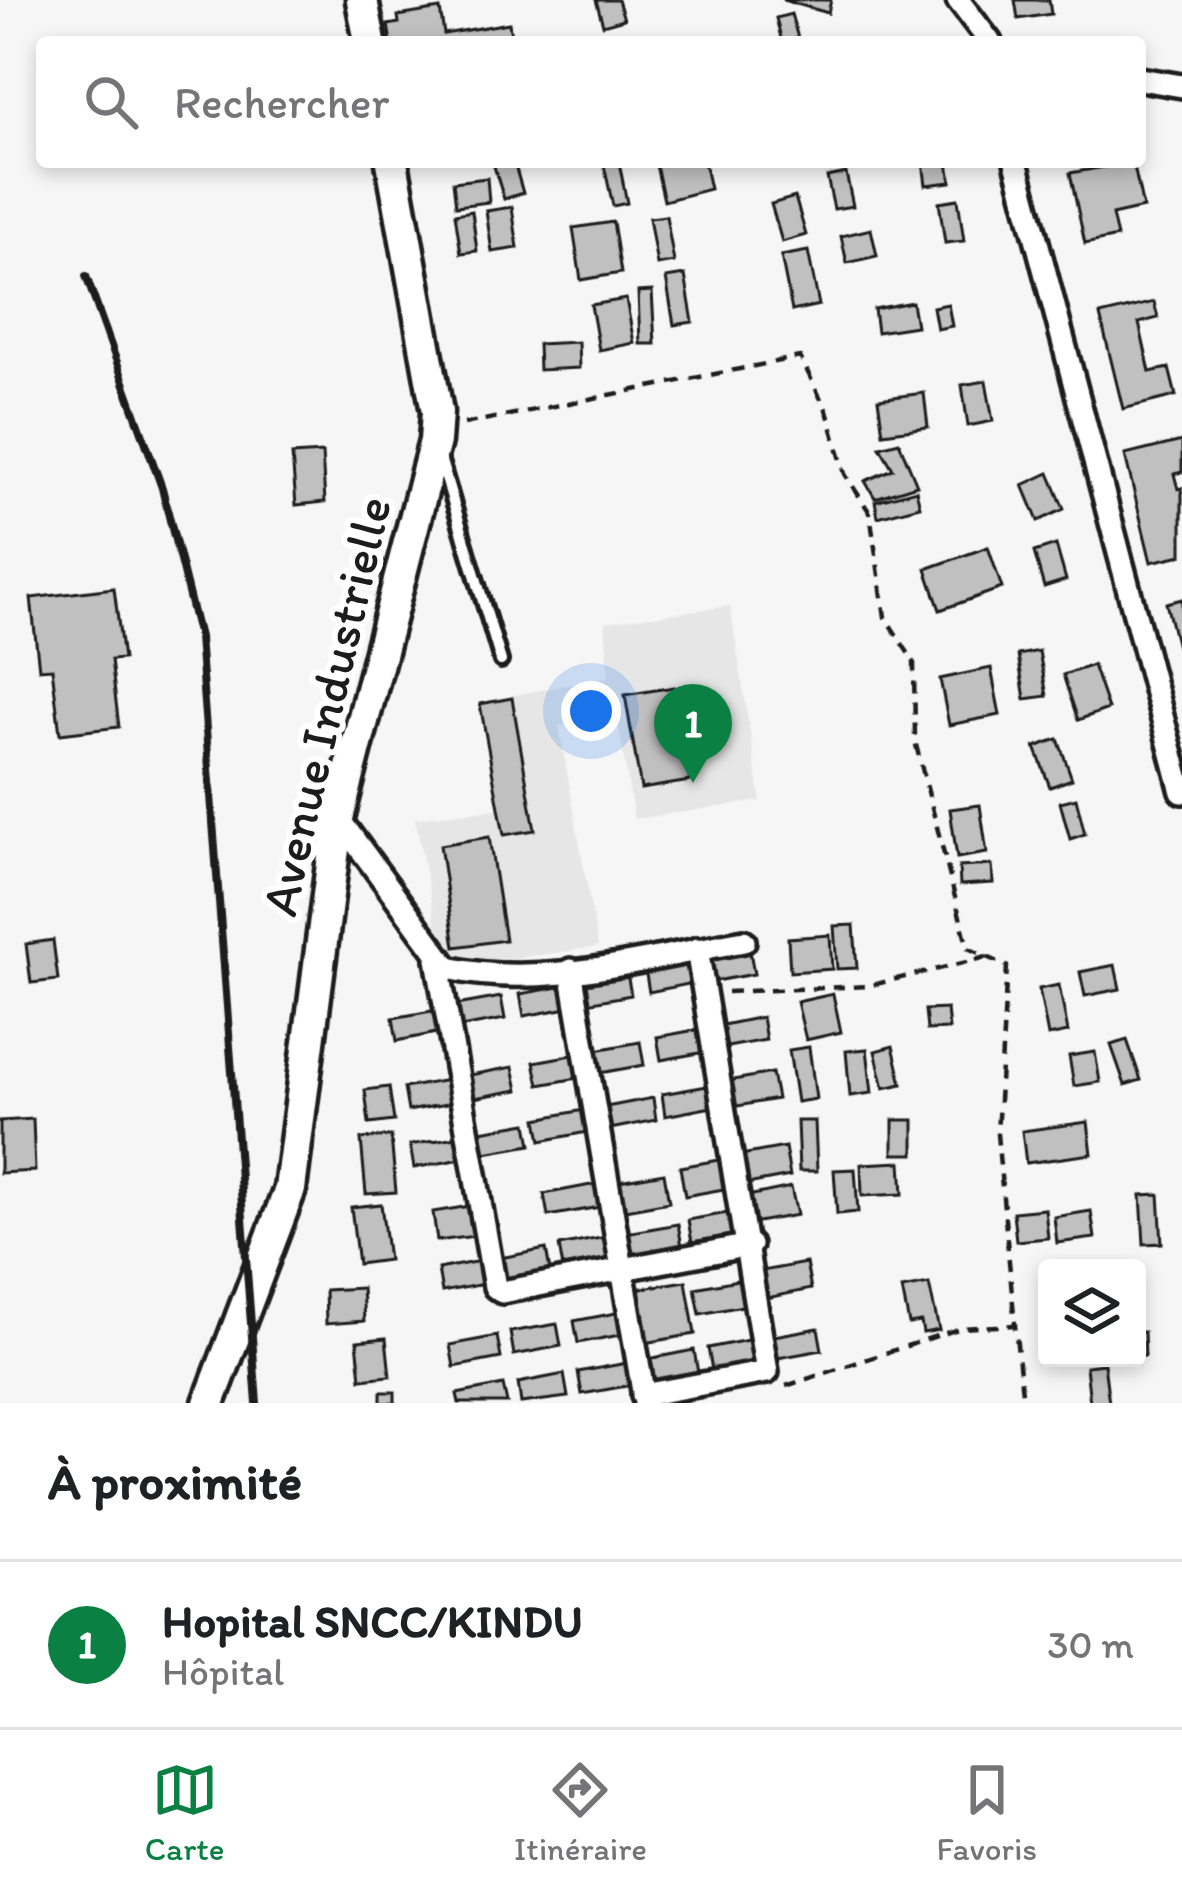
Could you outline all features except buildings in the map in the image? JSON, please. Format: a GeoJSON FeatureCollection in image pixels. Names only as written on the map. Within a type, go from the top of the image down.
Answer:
{"type":"FeatureCollection","features":[{"type":"Feature","properties":{"kind":"street"},"geometry":{"type":"LineString","coordinates":[[362,0],[369,36]]}},
{"type":"Feature","properties":{"kind":"street"},"geometry":{"type":"LineString","coordinates":[[958,0],[985,36]]}},
{"type":"Feature","properties":{"kind":"street"},"geometry":{"type":"LineString","coordinates":[[1146,80],[1182,86]]}},
{"type":"Feature","properties":{"kind":"street","name":"Avenue Industrielle"},"geometry":{"type":"LineString","coordinates":[[209,1403],[290,1189],[338,818],[435,435],[437,412],[393,168]]}},
{"type":"Feature","properties":{"kind":"street"},"geometry":{"type":"LineString","coordinates":[[1018,168],[1182,792]]}},
{"type":"Feature","properties":{"kind":"street"},"geometry":{"type":"LineString","coordinates":[[338,818],[448,968],[487,974],[571,970],[744,941]]}},
{"type":"Feature","properties":{"kind":"street"},"geometry":{"type":"LineString","coordinates":[[571,970],[644,1399],[767,1372],[750,1245],[698,949]]}},
{"type":"Feature","properties":{"kind":"street"},"geometry":{"type":"LineString","coordinates":[[437,959],[491,1281],[502,1292],[750,1245]]}},
{"type":"Feature","properties":{"kind":"lane"},"geometry":{"type":"LineString","coordinates":[[435,435],[501,662]]}},
{"type":"Feature","properties":{"kind":"path"},"geometry":{"type":"LineString","coordinates":[[435,435],[800,357],[827,411],[845,474],[870,513],[885,617],[914,662],[915,741],[968,948],[1007,966],[997,1134],[1023,1403]]}},
{"type":"Feature","properties":{"kind":"path"},"geometry":{"type":"LineString","coordinates":[[703,993],[868,986],[987,957]]}},
{"type":"Feature","properties":{"kind":"path"},"geometry":{"type":"LineString","coordinates":[[767,1372],[784,1386],[961,1328],[1015,1325]]}},
{"type":"Feature","properties":{"kind":"shaded area"},"geometry":{"type":"Polygon","coordinates":[[[730,606],[761,801],[634,819],[617,716],[559,726],[598,947],[444,968],[415,818],[504,808],[489,700],[609,677],[605,622],[730,606]]]}},
{"type":"Feature","properties":{"kind":"railway"},"geometry":{"type":"LineString","coordinates":[[86,276],[162,488],[199,637],[257,1403]]}},
{"type":"Feature","properties":{"kind":"place","name":"Hopital SNCC/KINDU"},"geometry":{"type":"Point","coordinates":[693,783]}}]}
